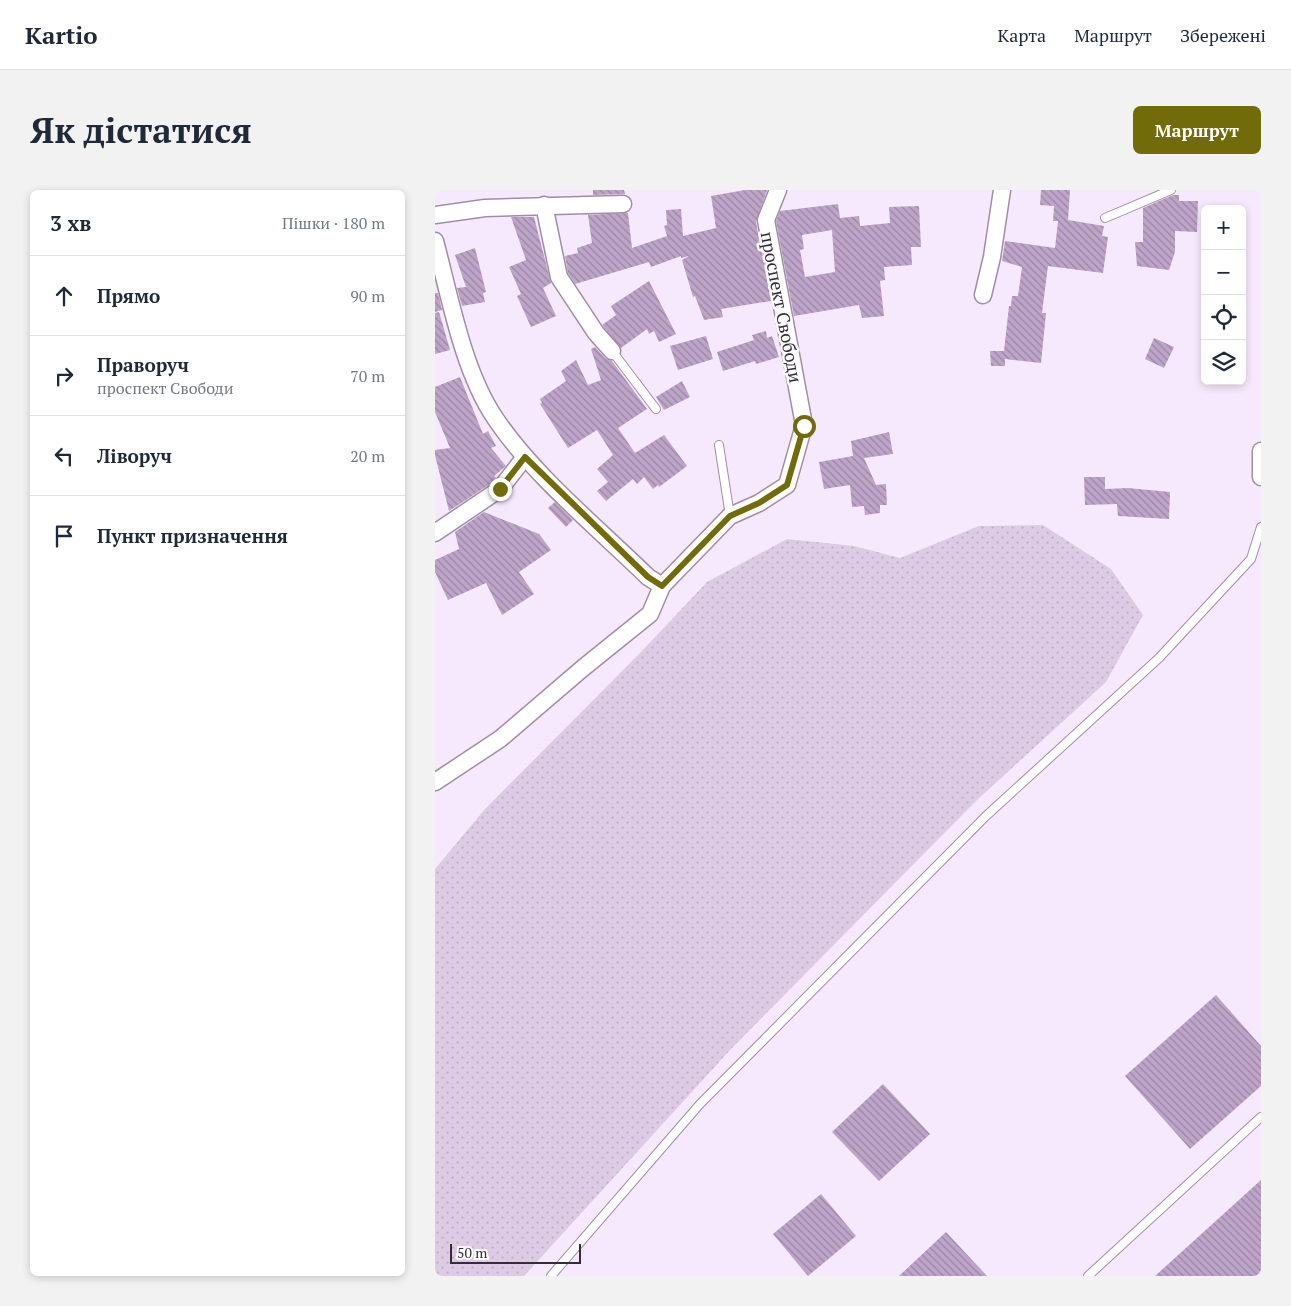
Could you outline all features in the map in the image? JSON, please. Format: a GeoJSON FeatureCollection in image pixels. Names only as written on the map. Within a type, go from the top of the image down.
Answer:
{"type":"FeatureCollection","features":[{"type":"Feature","properties":{"kind":"street","name":"проспект Свободи"},"geometry":{"type":"LineString","coordinates":[[730,516],[759,503],[787,485],[804,426],[766,220],[778,190]]}},
{"type":"Feature","properties":{"kind":"street"},"geometry":{"type":"LineString","coordinates":[[983,295],[992,257],[1002,190]]}},
{"type":"Feature","properties":{"kind":"street"},"geometry":{"type":"LineString","coordinates":[[435,215],[485,208],[623,204]]}},
{"type":"Feature","properties":{"kind":"street"},"geometry":{"type":"LineString","coordinates":[[544,205],[559,277],[596,333],[611,351]]}},
{"type":"Feature","properties":{"kind":"street"},"geometry":{"type":"LineString","coordinates":[[435,242],[468,364],[494,417],[525,457],[648,577],[662,586]]}},
{"type":"Feature","properties":{"kind":"street"},"geometry":{"type":"LineString","coordinates":[[1261,451],[1261,476]]}},
{"type":"Feature","properties":{"kind":"street"},"geometry":{"type":"LineString","coordinates":[[435,533],[500,489],[525,457]]}},
{"type":"Feature","properties":{"kind":"street"},"geometry":{"type":"LineString","coordinates":[[435,782],[500,739],[650,614],[662,586],[730,516]]}},
{"type":"Feature","properties":{"kind":"lane"},"geometry":{"type":"LineString","coordinates":[[1105,218],[1171,190]]}},
{"type":"Feature","properties":{"kind":"lane"},"geometry":{"type":"LineString","coordinates":[[611,351],[656,408]]}},
{"type":"Feature","properties":{"kind":"lane"},"geometry":{"type":"LineString","coordinates":[[719,445],[730,516]]}},
{"type":"Feature","properties":{"kind":"lane"},"geometry":{"type":"LineString","coordinates":[[551,1276],[701,1104],[986,816],[1159,658],[1251,559],[1261,527]]}},
{"type":"Feature","properties":{"kind":"lane"},"geometry":{"type":"LineString","coordinates":[[1088,1276],[1261,1117]]}},
{"type":"Feature","properties":{"kind":"shaded area"},"geometry":{"type":"Polygon","coordinates":[[[1043,525],[1111,569],[1143,615],[1106,682],[976,801],[731,1049],[524,1276],[435,1276],[435,869],[485,809],[641,652],[707,582],[787,539],[854,546],[900,558],[979,526],[1043,525]]]}},
{"type":"Feature","properties":{"kind":"building"},"geometry":{"type":"Polygon","coordinates":[[[593,190],[624,190],[625,194],[593,195],[593,190]]]}},
{"type":"Feature","properties":{"kind":"building"},"geometry":{"type":"Polygon","coordinates":[[[745,190],[767,190],[756,222],[771,301],[721,309],[723,317],[704,320],[695,296],[693,297],[682,260],[689,256],[681,258],[681,256],[651,267],[649,262],[575,284],[568,273],[565,256],[578,253],[577,248],[592,243],[588,215],[628,213],[632,248],[667,236],[664,226],[667,225],[666,210],[681,209],[683,236],[716,228],[711,196],[745,190]]]}},
{"type":"Feature","properties":{"kind":"building"},"geometry":{"type":"Polygon","coordinates":[[[1041,190],[1070,190],[1068,220],[1104,226],[1102,236],[1108,237],[1103,273],[1048,266],[1042,313],[1046,313],[1041,363],[1005,359],[1005,366],[991,366],[990,351],[1004,351],[1009,306],[1011,306],[1012,296],[1018,296],[1022,267],[1002,261],[1005,241],[1055,248],[1058,221],[1053,221],[1054,206],[1040,205],[1041,190]]]}},
{"type":"Feature","properties":{"kind":"building"},"geometry":{"type":"Polygon","coordinates":[[[1173,195],[1179,195],[1179,201],[1198,201],[1197,232],[1175,231],[1175,252],[1169,270],[1137,266],[1135,242],[1143,242],[1143,208],[1173,195]]]}},
{"type":"Feature","properties":{"kind":"building"},"geometry":{"type":"Polygon","coordinates":[[[838,204],[840,218],[859,216],[860,226],[890,223],[889,207],[919,206],[921,247],[911,247],[912,265],[884,267],[885,280],[880,281],[884,316],[862,318],[859,305],[794,316],[776,221],[780,211],[838,204]],[[832,230],[802,235],[804,249],[800,250],[805,277],[835,272],[832,230]]]}},
{"type":"Feature","properties":{"kind":"building"},"geometry":{"type":"Polygon","coordinates":[[[511,217],[534,217],[551,283],[543,288],[556,316],[531,327],[517,296],[521,294],[509,267],[526,260],[511,217]]]}},
{"type":"Feature","properties":{"kind":"building"},"geometry":{"type":"Polygon","coordinates":[[[475,248],[486,292],[483,293],[485,302],[462,306],[457,288],[466,287],[455,255],[475,248]]]}},
{"type":"Feature","properties":{"kind":"building"},"geometry":{"type":"Polygon","coordinates":[[[649,281],[676,334],[659,342],[654,331],[649,334],[647,329],[621,348],[602,325],[616,315],[611,306],[649,281]]]}},
{"type":"Feature","properties":{"kind":"building"},"geometry":{"type":"Polygon","coordinates":[[[435,293],[438,293],[442,310],[435,312],[435,293]]]}},
{"type":"Feature","properties":{"kind":"building"},"geometry":{"type":"Polygon","coordinates":[[[439,312],[450,350],[435,354],[435,313],[439,312]]]}},
{"type":"Feature","properties":{"kind":"building"},"geometry":{"type":"Polygon","coordinates":[[[766,331],[767,338],[772,336],[779,357],[756,364],[755,361],[723,371],[717,352],[754,340],[752,335],[766,331]]]}},
{"type":"Feature","properties":{"kind":"building"},"geometry":{"type":"Polygon","coordinates":[[[706,336],[713,359],[678,370],[670,346],[706,336]]]}},
{"type":"Feature","properties":{"kind":"building"},"geometry":{"type":"Polygon","coordinates":[[[1154,338],[1174,347],[1164,368],[1145,359],[1154,338]]]}},
{"type":"Feature","properties":{"kind":"building"},"geometry":{"type":"Polygon","coordinates":[[[595,347],[605,358],[612,361],[647,409],[618,428],[635,453],[664,435],[687,466],[659,487],[658,485],[653,489],[644,477],[637,484],[633,479],[606,501],[597,491],[608,482],[597,469],[613,455],[597,430],[568,448],[540,404],[542,403],[540,399],[566,381],[561,371],[576,360],[588,385],[601,380],[591,349],[595,347]]]}},
{"type":"Feature","properties":{"kind":"building"},"geometry":{"type":"Polygon","coordinates":[[[460,377],[483,434],[488,431],[496,446],[491,448],[506,466],[494,476],[496,478],[493,482],[449,511],[435,450],[450,448],[435,412],[435,387],[460,377]]]}},
{"type":"Feature","properties":{"kind":"building"},"geometry":{"type":"Polygon","coordinates":[[[682,381],[690,397],[664,410],[656,397],[682,381]]]}},
{"type":"Feature","properties":{"kind":"building"},"geometry":{"type":"Polygon","coordinates":[[[889,432],[893,454],[864,458],[876,485],[886,484],[887,505],[880,505],[880,513],[865,515],[864,506],[852,507],[850,485],[824,489],[819,462],[853,456],[851,441],[889,432]]]}},
{"type":"Feature","properties":{"kind":"building"},"geometry":{"type":"Polygon","coordinates":[[[1084,477],[1105,477],[1105,489],[1128,488],[1170,492],[1169,519],[1118,516],[1117,504],[1085,505],[1084,477]]]}},
{"type":"Feature","properties":{"kind":"building"},"geometry":{"type":"Polygon","coordinates":[[[555,502],[573,520],[566,527],[548,508],[555,502]]]}},
{"type":"Feature","properties":{"kind":"building"},"geometry":{"type":"Polygon","coordinates":[[[484,512],[539,534],[551,550],[519,572],[534,594],[502,615],[486,583],[448,600],[435,572],[435,560],[459,549],[455,532],[484,512]]]}},
{"type":"Feature","properties":{"kind":"building"},"geometry":{"type":"Polygon","coordinates":[[[1216,995],[1261,1046],[1261,1086],[1190,1149],[1125,1076],[1216,995]]]}},
{"type":"Feature","properties":{"kind":"building"},"geometry":{"type":"Polygon","coordinates":[[[883,1084],[930,1134],[879,1181],[832,1132],[883,1084]]]}},
{"type":"Feature","properties":{"kind":"building"},"geometry":{"type":"Polygon","coordinates":[[[1261,1180],[1261,1276],[1155,1276],[1261,1180]]]}},
{"type":"Feature","properties":{"kind":"building"},"geometry":{"type":"Polygon","coordinates":[[[821,1194],[856,1236],[808,1276],[773,1234],[821,1194]]]}},
{"type":"Feature","properties":{"kind":"building"},"geometry":{"type":"Polygon","coordinates":[[[946,1232],[987,1276],[899,1276],[946,1232]]]}},
{"type":"Feature","properties":{"kind":"route"},"geometry":{"type":"LineString","coordinates":[[500,489],[525,457],[648,577],[662,586],[730,516],[759,503],[787,485],[804,426]]}}]}
